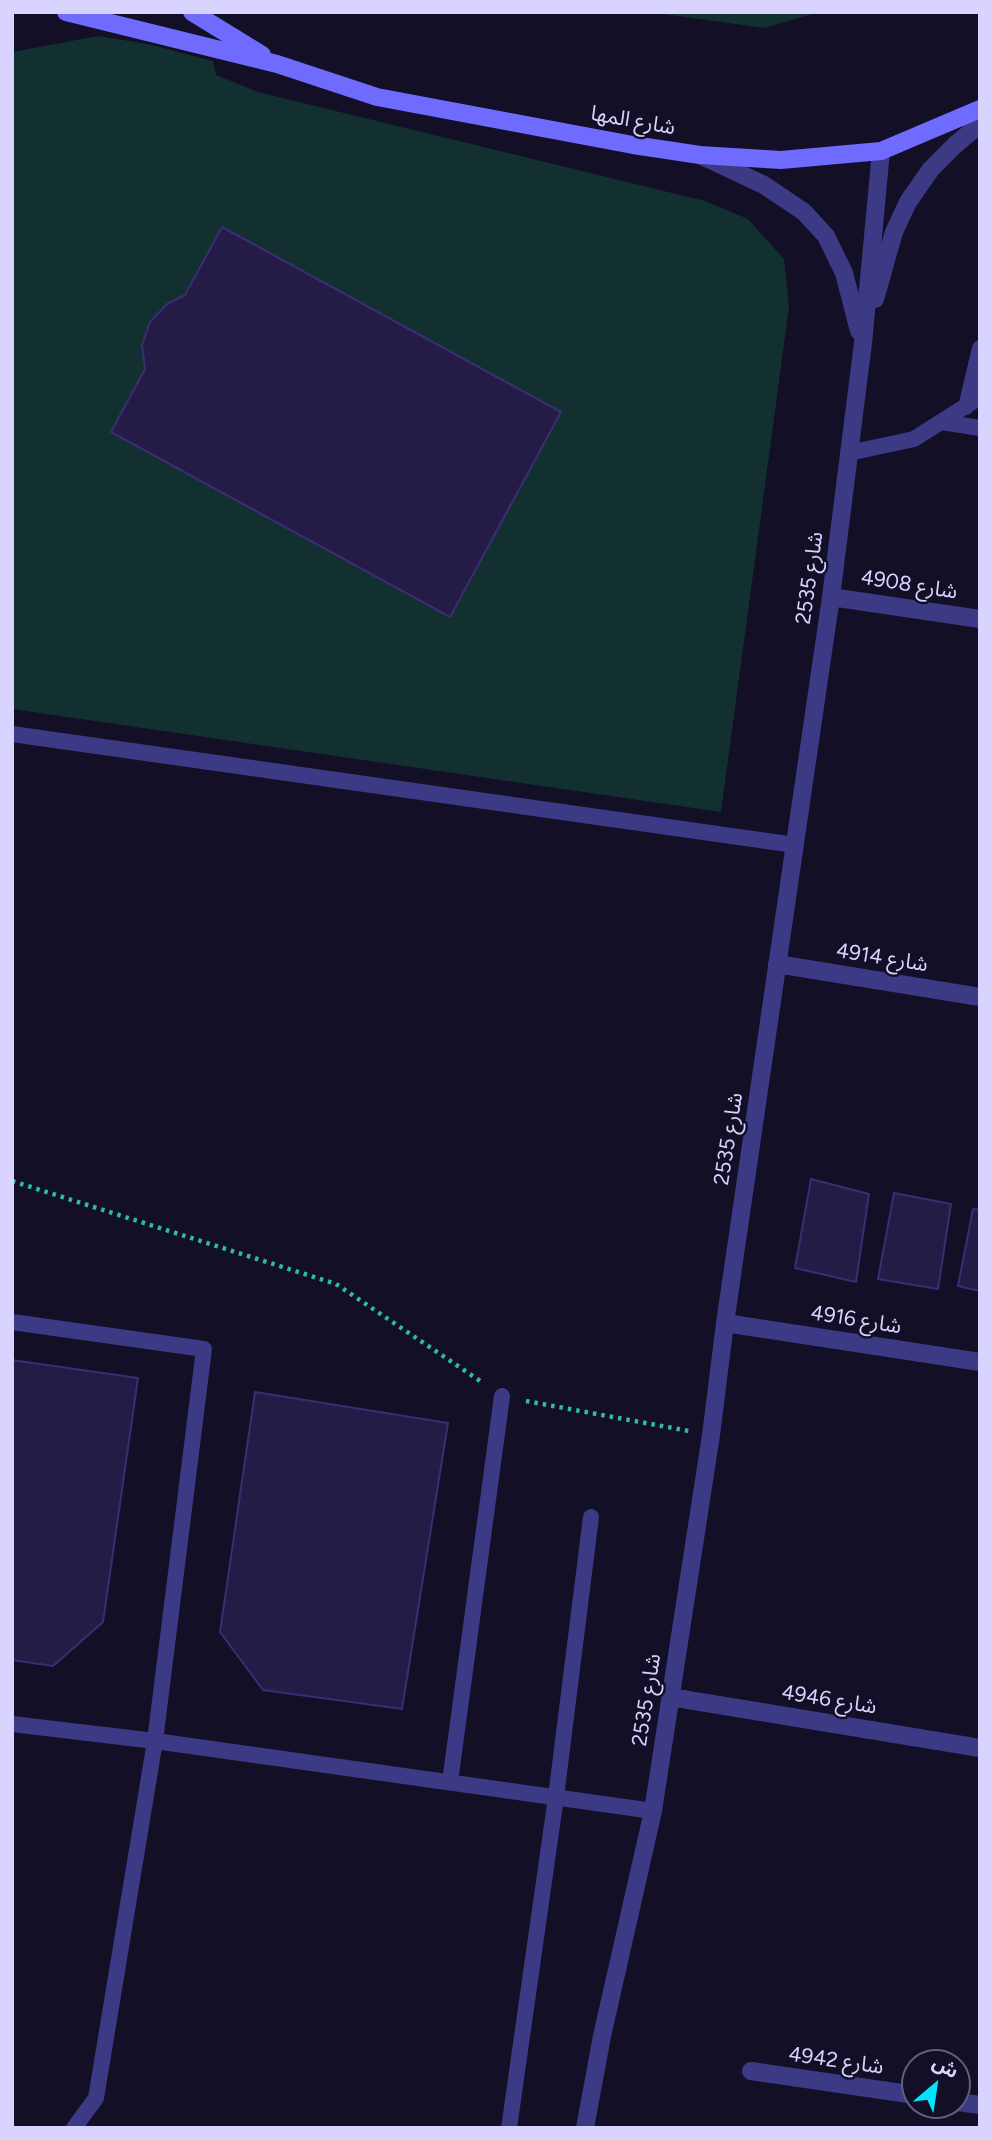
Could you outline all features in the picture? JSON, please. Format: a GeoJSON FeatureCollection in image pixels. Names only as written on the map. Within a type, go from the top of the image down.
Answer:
{"type":"FeatureCollection","features":[{"type":"Feature","properties":{"kind":"street","name":"شارع المها"},"geometry":{"type":"LineString","coordinates":[[66,12],[277,64],[377,97],[632,145],[701,155],[781,160],[881,151],[980,109]]}},
{"type":"Feature","properties":{"kind":"street","name":"شارع المها"},"geometry":{"type":"LineString","coordinates":[[192,12],[277,64]]}},
{"type":"Feature","properties":{"kind":"street"},"geometry":{"type":"LineString","coordinates":[[863,343],[894,232],[908,202],[931,169],[954,145],[980,124]]}},
{"type":"Feature","properties":{"kind":"street","name":"2535 شارع"},"geometry":{"type":"LineString","coordinates":[[585,2128],[602,2036],[653,1811],[711,1435],[831,597],[863,343],[881,151]]}},
{"type":"Feature","properties":{"kind":"street"},"geometry":{"type":"LineString","coordinates":[[701,155],[764,185],[804,212],[827,236],[845,273],[863,343]]}},
{"type":"Feature","properties":{"kind":"street","name":"4908 شارع"},"geometry":{"type":"LineString","coordinates":[[831,597],[980,619]]}},
{"type":"Feature","properties":{"kind":"street","name":"4914 شارع"},"geometry":{"type":"LineString","coordinates":[[777,964],[980,997]]}},
{"type":"Feature","properties":{"kind":"street","name":"4916 شارع"},"geometry":{"type":"LineString","coordinates":[[725,1323],[980,1362]]}},
{"type":"Feature","properties":{"kind":"street","name":"4946 شارع"},"geometry":{"type":"LineString","coordinates":[[670,1697],[980,1748]]}},
{"type":"Feature","properties":{"kind":"street","name":"4942 شارع"},"geometry":{"type":"LineString","coordinates":[[751,2071],[901,2093]]}},
{"type":"Feature","properties":{"kind":"lane"},"geometry":{"type":"LineString","coordinates":[[849,453],[915,439],[973,402],[980,348]]}},
{"type":"Feature","properties":{"kind":"lane"},"geometry":{"type":"LineString","coordinates":[[942,422],[980,428]]}},
{"type":"Feature","properties":{"kind":"lane"},"geometry":{"type":"LineString","coordinates":[[12,734],[794,845]]}},
{"type":"Feature","properties":{"kind":"lane"},"geometry":{"type":"LineString","coordinates":[[12,1322],[204,1349],[155,1741],[96,2098],[74,2128]]}},
{"type":"Feature","properties":{"kind":"lane"},"geometry":{"type":"LineString","coordinates":[[450,1782],[502,1396]]}},
{"type":"Feature","properties":{"kind":"lane"},"geometry":{"type":"LineString","coordinates":[[509,2128],[592,1517]]}},
{"type":"Feature","properties":{"kind":"lane"},"geometry":{"type":"LineString","coordinates":[[12,1724],[155,1741],[653,1811]]}},
{"type":"Feature","properties":{"kind":"path"},"geometry":{"type":"LineString","coordinates":[[12,1181],[336,1284],[502,1396],[711,1435]]}},
{"type":"Feature","properties":{"kind":"green space"},"geometry":{"type":"Polygon","coordinates":[[[649,12],[819,12],[764,28],[649,12]]]}},
{"type":"Feature","properties":{"kind":"green space"},"geometry":{"type":"Polygon","coordinates":[[[98,36],[148,44],[213,61],[216,75],[258,92],[705,201],[748,219],[784,259],[789,307],[721,812],[12,709],[12,52],[98,36]]]}},
{"type":"Feature","properties":{"kind":"building"},"geometry":{"type":"Polygon","coordinates":[[[222,227],[561,412],[450,617],[111,432],[145,369],[142,345],[150,322],[167,304],[185,295],[222,227]]]}},
{"type":"Feature","properties":{"kind":"building"},"geometry":{"type":"Polygon","coordinates":[[[811,1179],[869,1194],[856,1282],[795,1268],[811,1179]]]}},
{"type":"Feature","properties":{"kind":"building"},"geometry":{"type":"Polygon","coordinates":[[[894,1193],[951,1204],[938,1289],[878,1279],[894,1193]]]}},
{"type":"Feature","properties":{"kind":"building"},"geometry":{"type":"Polygon","coordinates":[[[973,1209],[980,1210],[980,1291],[958,1286],[973,1209]]]}},
{"type":"Feature","properties":{"kind":"building"},"geometry":{"type":"Polygon","coordinates":[[[12,1360],[138,1378],[103,1622],[53,1666],[12,1660],[12,1360]]]}},
{"type":"Feature","properties":{"kind":"building"},"geometry":{"type":"Polygon","coordinates":[[[255,1392],[448,1423],[402,1709],[263,1690],[220,1632],[255,1392]]]}}]}
